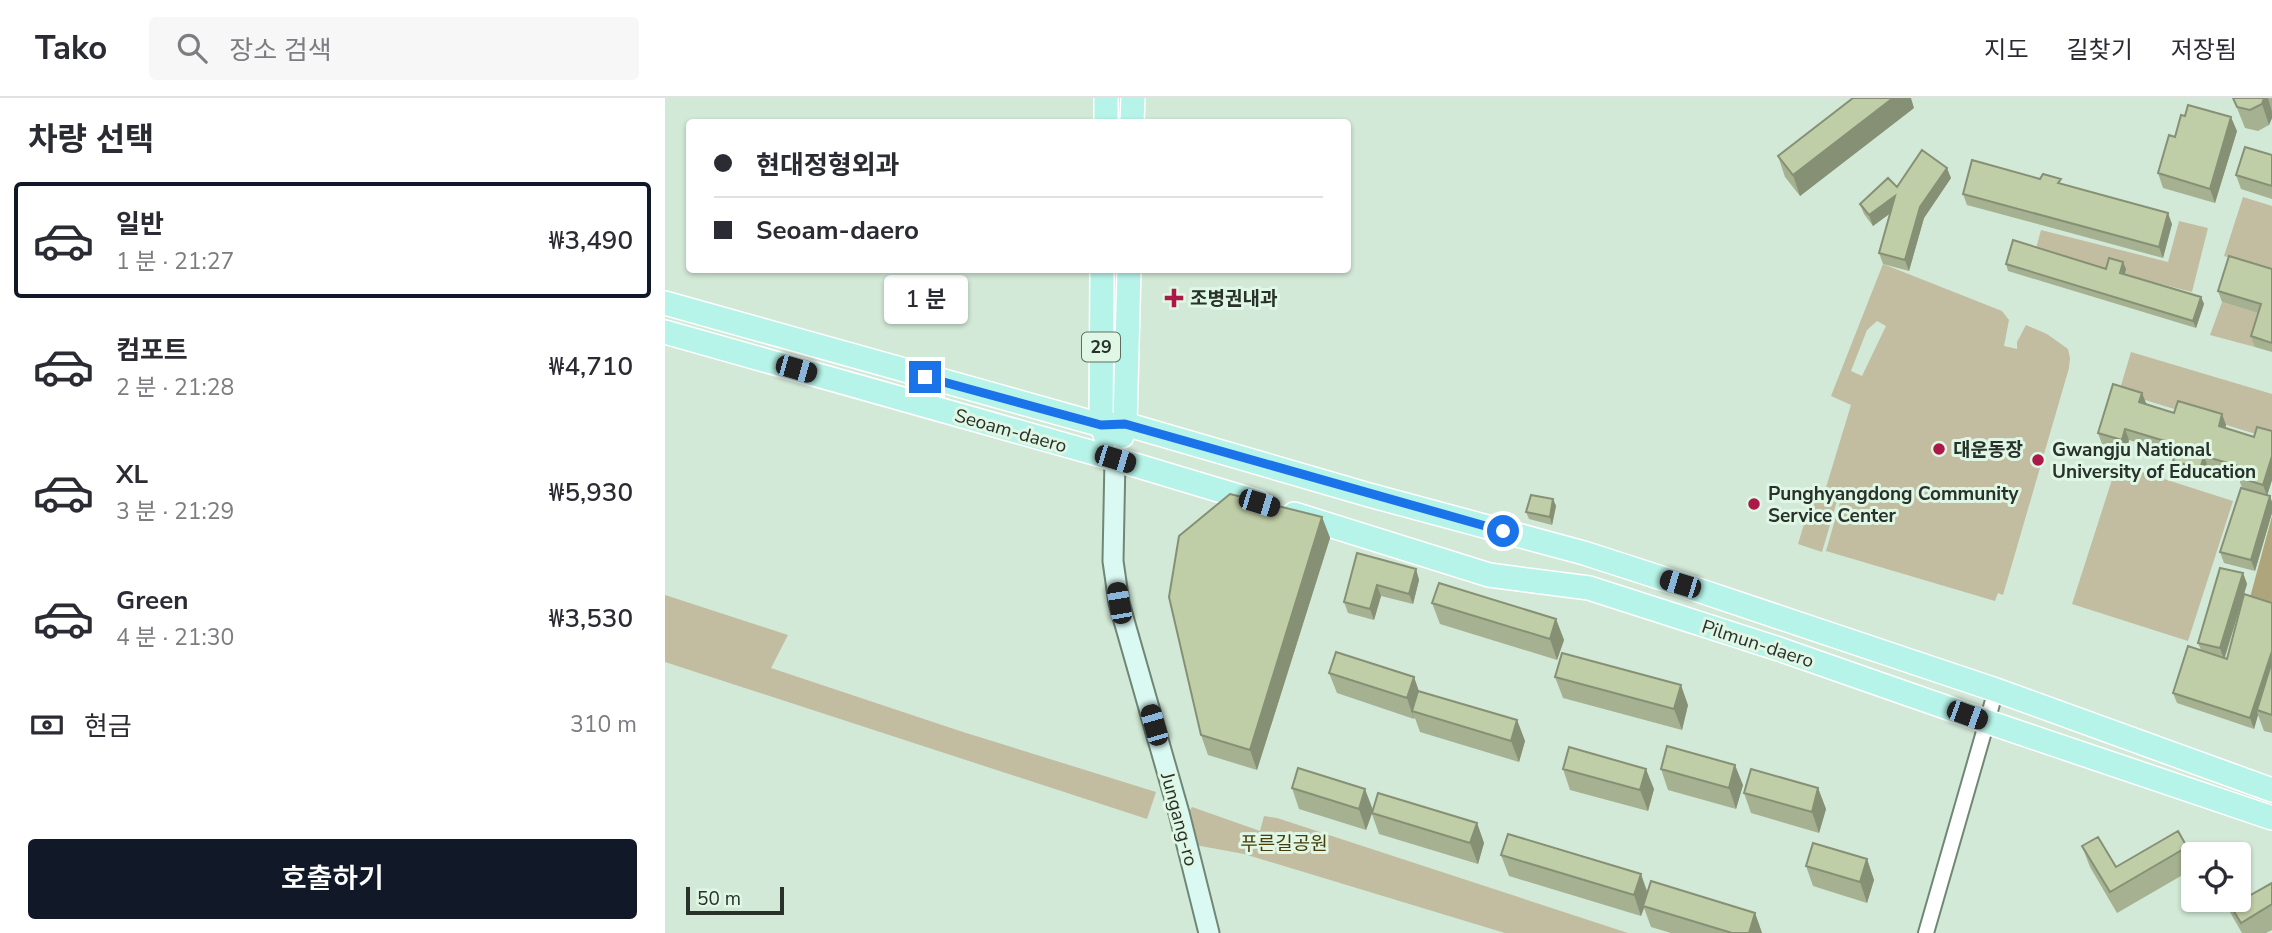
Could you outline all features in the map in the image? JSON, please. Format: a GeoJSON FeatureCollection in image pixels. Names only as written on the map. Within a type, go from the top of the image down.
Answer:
{"type":"FeatureCollection","features":[{"type":"Feature","properties":{"kind":"main road"},"geometry":{"type":"LineString","coordinates":[[1105,119],[1106,98]]}},
{"type":"Feature","properties":{"kind":"main road"},"geometry":{"type":"LineString","coordinates":[[1132,119],[1133,98]]}},
{"type":"Feature","properties":{"kind":"main road","name":"29"},"geometry":{"type":"LineString","coordinates":[[1102,273],[1101,425],[1115,459]]}},
{"type":"Feature","properties":{"kind":"main road","name":"29"},"geometry":{"type":"LineString","coordinates":[[1125,424],[1129,273]]}},
{"type":"Feature","properties":{"kind":"main road","name":"Seoam-daero"},"geometry":{"type":"LineString","coordinates":[[665,303],[1101,425],[1125,424]]}},
{"type":"Feature","properties":{"kind":"main road","name":"Seoam-daero"},"geometry":{"type":"LineString","coordinates":[[665,332],[1115,459]]}},
{"type":"Feature","properties":{"kind":"main road"},"geometry":{"type":"LineString","coordinates":[[1115,459],[1125,424]]}},
{"type":"Feature","properties":{"kind":"main road","name":"Pilmun-daero"},"geometry":{"type":"LineString","coordinates":[[1125,424],[1584,554],[1996,690],[2272,790]]}},
{"type":"Feature","properties":{"kind":"main road","name":"Pilmun-daero"},"geometry":{"type":"LineString","coordinates":[[1115,459],[1489,575],[1589,588],[1790,652],[2272,818]]}},
{"type":"Feature","properties":{"kind":"main road","name":"Jungang-ro"},"geometry":{"type":"LineString","coordinates":[[1115,459],[1113,561],[1119,603],[1175,798],[1209,933]]}},
{"type":"Feature","properties":{"kind":"street"},"geometry":{"type":"LineString","coordinates":[[1926,933],[1996,690]]}},
{"type":"Feature","properties":{"kind":"green space"},"geometry":{"type":"Polygon","coordinates":[[[2243,197],[2272,206],[2272,272],[2224,256],[2243,197]]]}},
{"type":"Feature","properties":{"kind":"green space"},"geometry":{"type":"Polygon","coordinates":[[[2179,221],[2208,228],[2192,292],[2035,252],[2041,230],[2168,262],[2179,221]]]}},
{"type":"Feature","properties":{"kind":"green space","name":"대운동장"},"geometry":{"type":"Polygon","coordinates":[[[1883,264],[2002,311],[2009,320],[2004,346],[2017,349],[2017,342],[2026,325],[2047,334],[2068,349],[2069,368],[2003,595],[1998,593],[1995,601],[1826,551],[1841,499],[1824,494],[1851,405],[1831,396],[1883,264]],[[1877,321],[1867,330],[1851,371],[1862,376],[1886,326],[1877,321]]]}},
{"type":"Feature","properties":{"kind":"green space"},"geometry":{"type":"Polygon","coordinates":[[[2222,302],[2265,315],[2255,347],[2210,335],[2222,302]]]}},
{"type":"Feature","properties":{"kind":"green space"},"geometry":{"type":"Polygon","coordinates":[[[2131,352],[2272,394],[2272,439],[2119,392],[2131,352]]]}},
{"type":"Feature","properties":{"kind":"green space"},"geometry":{"type":"Polygon","coordinates":[[[2117,464],[2233,501],[2188,641],[2072,604],[2117,464]]]}},
{"type":"Feature","properties":{"kind":"green space"},"geometry":{"type":"Polygon","coordinates":[[[1813,494],[1837,501],[1822,552],[1798,544],[1813,494]]]}},
{"type":"Feature","properties":{"kind":"green space"},"geometry":{"type":"Polygon","coordinates":[[[665,595],[788,635],[771,668],[1156,792],[1147,819],[665,662],[665,595]]]}},
{"type":"Feature","properties":{"kind":"green space","name":"푸른길공원"},"geometry":{"type":"Polygon","coordinates":[[[1192,807],[1260,831],[1264,816],[1277,818],[1628,933],[1505,933],[1244,854],[1190,844],[1186,816],[1192,807]]]}},
{"type":"Feature","properties":{"kind":"shaded area"},"geometry":{"type":"Polygon","coordinates":[[[2272,516],[2272,613],[2248,605],[2272,516]]]}},
{"type":"Feature","properties":{"kind":"building"},"geometry":{"type":"Polygon","coordinates":[[[1853,98],[1893,98],[1793,175],[1778,156],[1853,98]]]}},
{"type":"Feature","properties":{"kind":"building"},"geometry":{"type":"Polygon","coordinates":[[[2233,98],[2264,98],[2262,104],[2250,110],[2237,107],[2233,98]]]}},
{"type":"Feature","properties":{"kind":"building"},"geometry":{"type":"Polygon","coordinates":[[[2188,105],[2231,117],[2210,189],[2158,173],[2169,135],[2175,137],[2181,115],[2185,116],[2188,105]]]}},
{"type":"Feature","properties":{"kind":"building"},"geometry":{"type":"Polygon","coordinates":[[[2245,147],[2272,155],[2272,186],[2236,175],[2245,147]]]}},
{"type":"Feature","properties":{"kind":"building"},"geometry":{"type":"Polygon","coordinates":[[[1922,150],[1947,168],[1920,207],[1905,260],[1879,253],[1895,196],[1869,215],[1860,204],[1888,178],[1897,187],[1922,150]]]}},
{"type":"Feature","properties":{"kind":"building"},"geometry":{"type":"Polygon","coordinates":[[[1972,160],[2040,179],[2043,174],[2061,179],[2058,183],[2168,213],[2159,247],[1963,194],[1972,160]]]}},
{"type":"Feature","properties":{"kind":"building"},"geometry":{"type":"Polygon","coordinates":[[[2013,240],[2106,269],[2109,258],[2123,262],[2120,273],[2201,297],[2193,321],[2006,264],[2013,240]]]}},
{"type":"Feature","properties":{"kind":"building"},"geometry":{"type":"Polygon","coordinates":[[[2229,256],[2272,269],[2272,343],[2251,336],[2261,304],[2218,291],[2229,256]]]}},
{"type":"Feature","properties":{"kind":"building"},"geometry":{"type":"Polygon","coordinates":[[[2113,384],[2142,393],[2139,402],[2174,413],[2178,401],[2222,414],[2219,426],[2254,437],[2257,427],[2272,431],[2272,456],[2263,485],[2238,477],[2241,467],[2204,456],[2200,469],[2173,461],[2178,445],[2125,429],[2122,440],[2098,433],[2113,384]]]}},
{"type":"Feature","properties":{"kind":"building"},"geometry":{"type":"Polygon","coordinates":[[[2241,488],[2270,496],[2251,560],[2220,552],[2241,488]]]}},
{"type":"Feature","properties":{"kind":"building"},"geometry":{"type":"Polygon","coordinates":[[[1230,494],[1322,517],[1250,750],[1201,735],[1169,597],[1179,536],[1230,494]]]}},
{"type":"Feature","properties":{"kind":"building"},"geometry":{"type":"Polygon","coordinates":[[[1531,495],[1553,499],[1550,517],[1526,512],[1531,495]]]}},
{"type":"Feature","properties":{"kind":"building"},"geometry":{"type":"Polygon","coordinates":[[[1357,553],[1416,569],[1409,594],[1377,585],[1370,609],[1344,602],[1357,553]]]}},
{"type":"Feature","properties":{"kind":"building"},"geometry":{"type":"Polygon","coordinates":[[[2220,568],[2243,573],[2220,648],[2198,643],[2220,568]]]}},
{"type":"Feature","properties":{"kind":"building"},"geometry":{"type":"Polygon","coordinates":[[[1439,583],[1556,619],[1550,639],[1432,603],[1439,583]]]}},
{"type":"Feature","properties":{"kind":"building"},"geometry":{"type":"Polygon","coordinates":[[[2244,594],[2272,603],[2272,651],[2250,718],[2173,693],[2188,646],[2227,659],[2244,594]]]}},
{"type":"Feature","properties":{"kind":"building"},"geometry":{"type":"Polygon","coordinates":[[[1336,652],[1414,677],[1407,698],[1329,673],[1336,652]]]}},
{"type":"Feature","properties":{"kind":"building"},"geometry":{"type":"Polygon","coordinates":[[[1562,653],[1681,685],[1674,709],[1555,677],[1562,653]]]}},
{"type":"Feature","properties":{"kind":"building"},"geometry":{"type":"Polygon","coordinates":[[[2272,661],[2272,715],[2257,710],[2272,661]]]}},
{"type":"Feature","properties":{"kind":"building"},"geometry":{"type":"Polygon","coordinates":[[[1418,691],[1517,720],[1511,741],[1412,711],[1418,691]]]}},
{"type":"Feature","properties":{"kind":"building"},"geometry":{"type":"Polygon","coordinates":[[[1667,746],[1735,765],[1729,788],[1661,769],[1667,746]]]}},
{"type":"Feature","properties":{"kind":"building"},"geometry":{"type":"Polygon","coordinates":[[[1569,747],[1646,769],[1640,790],[1563,769],[1569,747]]]}},
{"type":"Feature","properties":{"kind":"building"},"geometry":{"type":"Polygon","coordinates":[[[1298,768],[1365,789],[1359,809],[1292,788],[1298,768]]]}},
{"type":"Feature","properties":{"kind":"building"},"geometry":{"type":"Polygon","coordinates":[[[1751,769],[1818,788],[1812,812],[1744,793],[1751,769]]]}},
{"type":"Feature","properties":{"kind":"building"},"geometry":{"type":"Polygon","coordinates":[[[1378,793],[1477,823],[1470,843],[1372,813],[1378,793]]]}},
{"type":"Feature","properties":{"kind":"building"},"geometry":{"type":"Polygon","coordinates":[[[2178,831],[2184,842],[2181,842],[2181,851],[2110,892],[2082,846],[2098,837],[2116,867],[2178,831]]]}},
{"type":"Feature","properties":{"kind":"building"},"geometry":{"type":"Polygon","coordinates":[[[1508,834],[1641,874],[1634,895],[1501,855],[1508,834]]]}},
{"type":"Feature","properties":{"kind":"building"},"geometry":{"type":"Polygon","coordinates":[[[1813,843],[1867,859],[1860,882],[1806,866],[1813,843]]]}},
{"type":"Feature","properties":{"kind":"building"},"geometry":{"type":"Polygon","coordinates":[[[1651,881],[1755,913],[1749,933],[1732,933],[1643,906],[1651,881]]]}},
{"type":"Feature","properties":{"kind":"building"},"geometry":{"type":"Polygon","coordinates":[[[2272,883],[2272,904],[2241,923],[2234,912],[2251,912],[2251,895],[2272,883]]]}},
{"type":"Feature","properties":{"kind":"place","name":"조병권내과"},"geometry":{"type":"Point","coordinates":[1174,298]}},
{"type":"Feature","properties":{"kind":"place","name":"대운동장"},"geometry":{"type":"Point","coordinates":[1939,449]}},
{"type":"Feature","properties":{"kind":"place","name":"Gwangju National University of Education"},"geometry":{"type":"Point","coordinates":[2038,460]}},
{"type":"Feature","properties":{"kind":"place","name":"Punghyangdong Community Service Center"},"geometry":{"type":"Point","coordinates":[1754,504]}},
{"type":"Feature","properties":{"kind":"route"},"geometry":{"type":"LineString","coordinates":[[925,377],[1101,425],[1125,424],[1201,444],[1369,495],[1503,531]]}}]}
